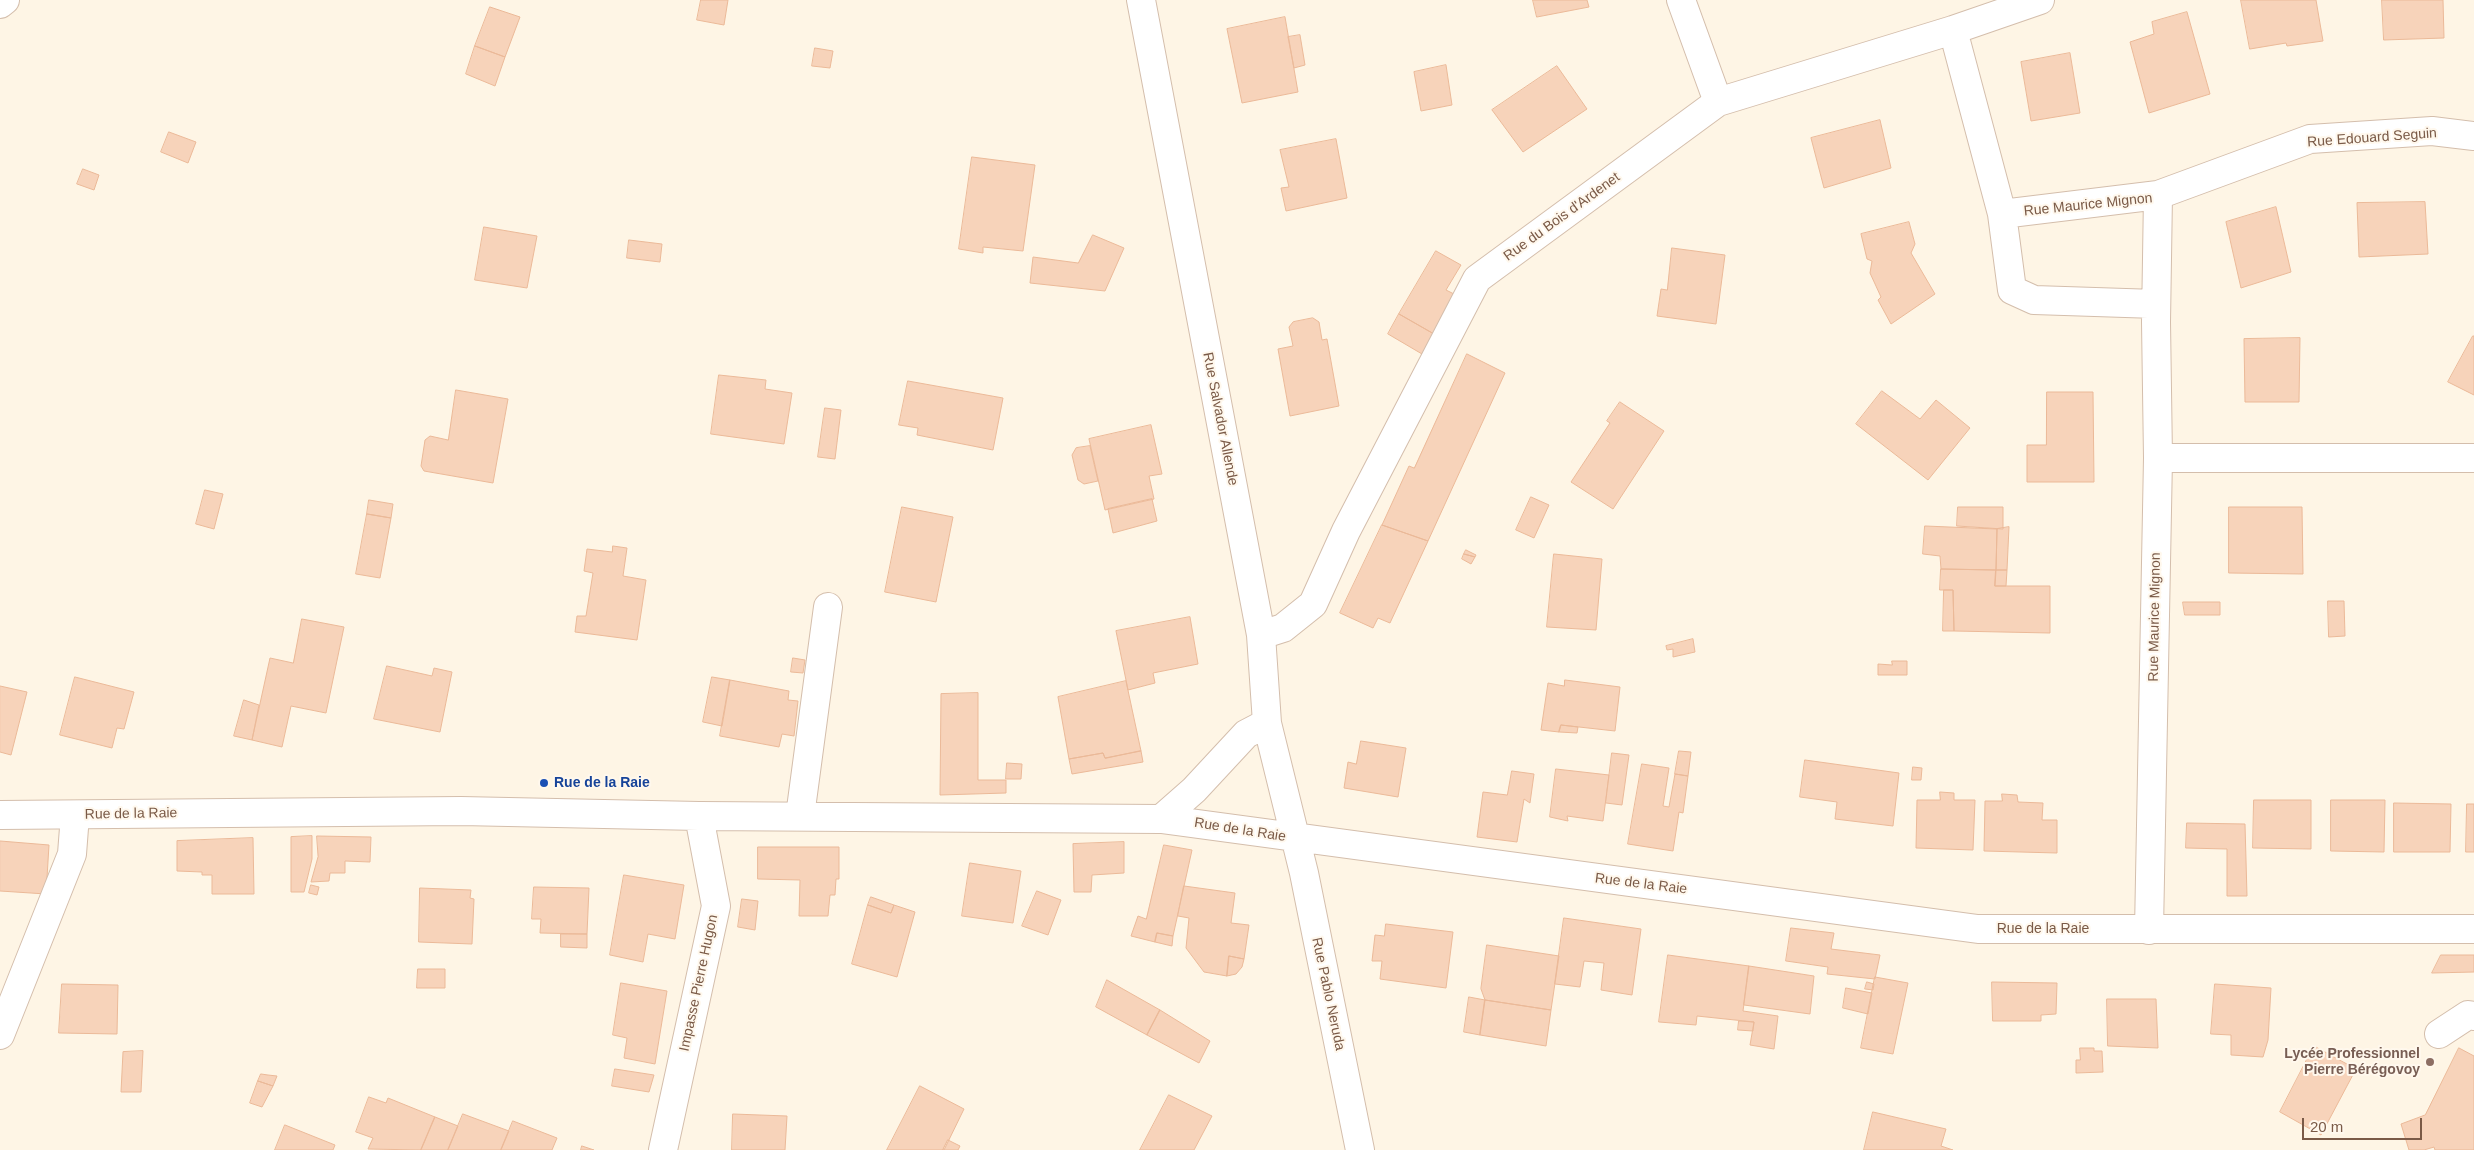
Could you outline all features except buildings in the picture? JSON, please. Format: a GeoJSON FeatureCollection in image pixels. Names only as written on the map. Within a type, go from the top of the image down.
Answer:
{"type":"FeatureCollection","features":[{"type":"Feature","properties":{"kind":"street"},"geometry":{"type":"LineString","coordinates":[[0,4],[5,0]]}},
{"type":"Feature","properties":{"kind":"street","name":"Rue Salvador Allende"},"geometry":{"type":"LineString","coordinates":[[1141,0],[1261,635],[1267,723],[1294,839]]}},
{"type":"Feature","properties":{"kind":"street"},"geometry":{"type":"LineString","coordinates":[[1681,0],[1718,102]]}},
{"type":"Feature","properties":{"kind":"street","name":"Rue du Bois d'Ardenet"},"geometry":{"type":"LineString","coordinates":[[1261,635],[1283,628],[1313,604],[1346,531],[1477,279],[1718,102],[1953,30],[2040,0]]}},
{"type":"Feature","properties":{"kind":"street"},"geometry":{"type":"LineString","coordinates":[[1953,30],[2002,214],[2012,290],[2034,300],[2156,304]]}},
{"type":"Feature","properties":{"kind":"street","name":"Rue Edouard Seguin"},"geometry":{"type":"LineString","coordinates":[[2158,195],[2310,139],[2432,131],[2474,136]]}},
{"type":"Feature","properties":{"kind":"street","name":"Rue Maurice Mignon"},"geometry":{"type":"LineString","coordinates":[[2002,214],[2158,195],[2156,304],[2158,458],[2149,930]]}},
{"type":"Feature","properties":{"kind":"street"},"geometry":{"type":"LineString","coordinates":[[2158,458],[2474,458]]}},
{"type":"Feature","properties":{"kind":"street"},"geometry":{"type":"LineString","coordinates":[[800,816],[828,607]]}},
{"type":"Feature","properties":{"kind":"street"},"geometry":{"type":"LineString","coordinates":[[1161,819],[1194,790],[1246,734],[1267,723]]}},
{"type":"Feature","properties":{"kind":"street","name":"Rue de la Raie"},"geometry":{"type":"LineString","coordinates":[[0,815],[461,811],[699,816],[1161,819],[1261,831],[1294,839],[1978,929],[2474,929]]}},
{"type":"Feature","properties":{"kind":"street"},"geometry":{"type":"LineString","coordinates":[[0,1035],[72,854],[76,815]]}},
{"type":"Feature","properties":{"kind":"street","name":"Impasse Pierre Hugon"},"geometry":{"type":"LineString","coordinates":[[663,1150],[716,906],[699,816]]}},
{"type":"Feature","properties":{"kind":"street","name":"Rue Pablo Neruda"},"geometry":{"type":"LineString","coordinates":[[1294,839],[1304,873],[1360,1150]]}},
{"type":"Feature","properties":{"kind":"street"},"geometry":{"type":"LineString","coordinates":[[2439,1034],[2468,1015],[2474,1016]]}},
{"type":"Feature","properties":{"kind":"place","name":"Rue de la Raie"},"geometry":{"type":"Point","coordinates":[544,783]}},
{"type":"Feature","properties":{"kind":"place","name":"Lycée Professionnel Pierre Bérégovoy"},"geometry":{"type":"Point","coordinates":[2430,1062]}}]}
